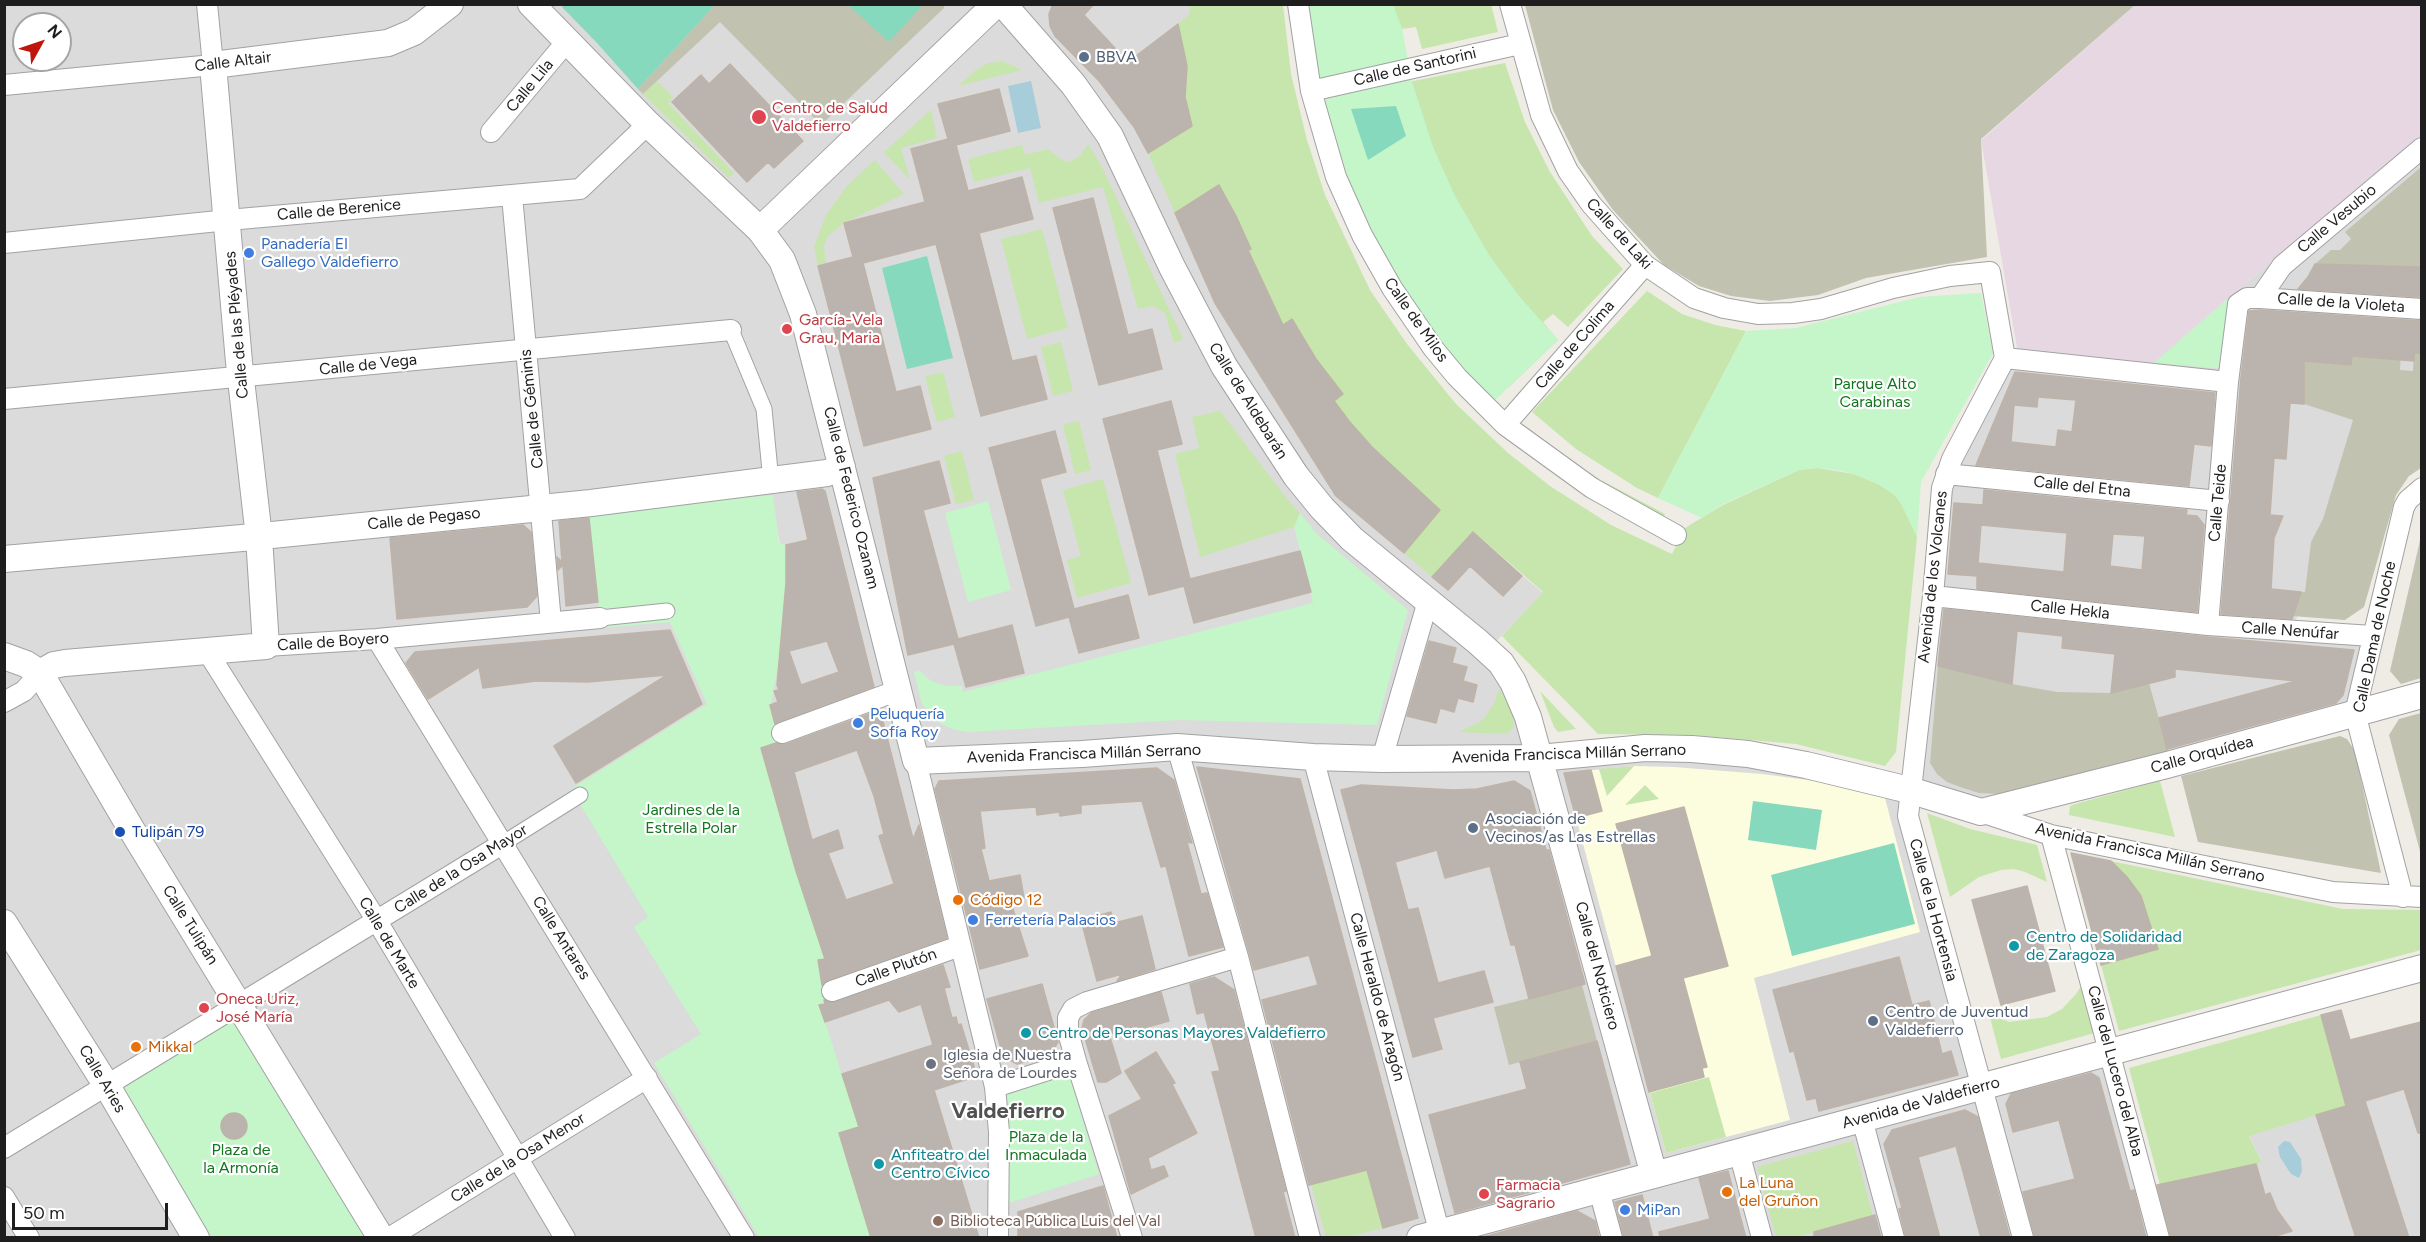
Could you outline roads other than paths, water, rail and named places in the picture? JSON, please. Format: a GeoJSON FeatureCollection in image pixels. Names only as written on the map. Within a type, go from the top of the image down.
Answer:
{"type":"FeatureCollection","features":[{"type":"Feature","properties":{"kind":"street","name":"Calle de las Pléyades"},"geometry":{"type":"LineString","coordinates":[[207,4],[241,377],[259,537],[266,646]]}},
{"type":"Feature","properties":{"kind":"street","name":"Calle Altair"},"geometry":{"type":"LineString","coordinates":[[4,85],[213,65],[388,43],[414,32],[450,4]]}},
{"type":"Feature","properties":{"kind":"street","name":"Calle de Federico Ozanam"},"geometry":{"type":"LineString","coordinates":[[531,4],[648,124],[760,230],[782,260],[796,293],[899,690],[995,1087],[999,1132],[998,1238]]}},
{"type":"Feature","properties":{"kind":"street"},"geometry":{"type":"LineString","coordinates":[[760,230],[996,4]]}},
{"type":"Feature","properties":{"kind":"street","name":"Calle de Aldebarán"},"geometry":{"type":"LineString","coordinates":[[1002,4],[1073,84],[1110,136],[1209,339],[1224,366],[1296,476],[1352,539],[1501,663],[1522,702],[1539,758]]}},
{"type":"Feature","properties":{"kind":"street","name":"Calle de Milos"},"geometry":{"type":"LineString","coordinates":[[1298,4],[1311,91],[1335,177],[1362,235],[1392,288],[1433,348],[1457,377],[1505,425],[1592,488],[1676,535]]}},
{"type":"Feature","properties":{"kind":"street","name":"Calle de Laki"},"geometry":{"type":"LineString","coordinates":[[1510,4],[1541,115],[1568,171],[1591,204],[1645,265],[1694,298],[1724,308],[1758,314],[1821,309],[1893,288],[1950,276],[1990,272],[2005,358]]}},
{"type":"Feature","properties":{"kind":"street","name":"Calle Lila"},"geometry":{"type":"LineString","coordinates":[[491,132],[568,40]]}},
{"type":"Feature","properties":{"kind":"street","name":"Calle de Santorini"},"geometry":{"type":"LineString","coordinates":[[1311,91],[1520,44]]}},
{"type":"Feature","properties":{"kind":"street","name":"Calle de Berenice"},"geometry":{"type":"LineString","coordinates":[[4,243],[228,220],[580,189],[648,124]]}},
{"type":"Feature","properties":{"kind":"street","name":"Calle Vesubio"},"geometry":{"type":"LineString","coordinates":[[2260,298],[2282,266],[2421,148]]}},
{"type":"Feature","properties":{"kind":"street","name":"Calle de Géminis"},"geometry":{"type":"LineString","coordinates":[[512,196],[551,622]]}},
{"type":"Feature","properties":{"kind":"street","name":"Calle de Colima"},"geometry":{"type":"LineString","coordinates":[[1505,425],[1645,265]]}},
{"type":"Feature","properties":{"kind":"street","name":"Calle Teide"},"geometry":{"type":"LineString","coordinates":[[2208,625],[2228,382],[2237,308],[2247,298],[2260,298]]}},
{"type":"Feature","properties":{"kind":"street","name":"Calle de la Violeta"},"geometry":{"type":"LineString","coordinates":[[2260,298],[2421,309]]}},
{"type":"Feature","properties":{"kind":"street"},"geometry":{"type":"LineString","coordinates":[[732,330],[764,409],[770,471]]}},
{"type":"Feature","properties":{"kind":"street","name":"Calle de Vega"},"geometry":{"type":"LineString","coordinates":[[4,399],[732,330]]}},
{"type":"Feature","properties":{"kind":"street"},"geometry":{"type":"LineString","coordinates":[[2005,358],[2228,382]]}},
{"type":"Feature","properties":{"kind":"street","name":"Avenida de los Volcanes"},"geometry":{"type":"LineString","coordinates":[[1909,790],[1933,596],[1942,488],[1946,474],[2005,358]]}},
{"type":"Feature","properties":{"kind":"street","name":"Calle de Pegaso"},"geometry":{"type":"LineString","coordinates":[[4,559],[259,537],[591,503],[827,473],[842,467]]}},
{"type":"Feature","properties":{"kind":"street","name":"Calle del Etna"},"geometry":{"type":"LineString","coordinates":[[1946,474],[2219,501]]}},
{"type":"Feature","properties":{"kind":"street","name":"Calle Dama de Noche"},"geometry":{"type":"LineString","coordinates":[[2412,897],[2355,713],[2404,507],[2421,488]]}},
{"type":"Feature","properties":{"kind":"street","name":"Calle Hekla"},"geometry":{"type":"LineString","coordinates":[[1933,596],[2208,625]]}},
{"type":"Feature","properties":{"kind":"street"},"geometry":{"type":"LineString","coordinates":[[1382,759],[1428,601]]}},
{"type":"Feature","properties":{"kind":"street","name":"Calle de Boyero"},"geometry":{"type":"LineString","coordinates":[[40,673],[54,665],[65,663],[376,639],[667,611]]}},
{"type":"Feature","properties":{"kind":"street","name":"Calle Nenúfar"},"geometry":{"type":"LineString","coordinates":[[2208,625],[2372,636]]}},
{"type":"Feature","properties":{"kind":"street","name":"Calle Antares"},"geometry":{"type":"LineString","coordinates":[[376,639],[744,1238]]}},
{"type":"Feature","properties":{"kind":"street","name":"Calle de Marte"},"geometry":{"type":"LineString","coordinates":[[207,651],[377,921],[565,1238]]}},
{"type":"Feature","properties":{"kind":"street"},"geometry":{"type":"LineString","coordinates":[[4,656],[26,664],[40,673],[24,691],[4,702]]}},
{"type":"Feature","properties":{"kind":"street","name":"Calle Tulipán"},"geometry":{"type":"LineString","coordinates":[[40,673],[118,807],[381,1238]]}},
{"type":"Feature","properties":{"kind":"street"},"geometry":{"type":"LineString","coordinates":[[782,734],[899,690]]}},
{"type":"Feature","properties":{"kind":"street","name":"Calle Orquídea"},"geometry":{"type":"LineString","coordinates":[[1981,812],[2167,765],[2421,696]]}},
{"type":"Feature","properties":{"kind":"street"},"geometry":{"type":"LineString","coordinates":[[1177,747],[1238,957],[1310,1238]]}},
{"type":"Feature","properties":{"kind":"street","name":"Avenida Francisca Millán Serrano"},"geometry":{"type":"LineString","coordinates":[[916,761],[1082,754],[1177,747],[1313,757],[1382,759],[1539,758],[1645,748],[1748,754],[1806,765],[1909,790],[2051,835],[2333,892],[2412,897]]}},
{"type":"Feature","properties":{"kind":"street","name":"Calle Heraldo de Aragón"},"geometry":{"type":"LineString","coordinates":[[1313,757],[1434,1236]]}},
{"type":"Feature","properties":{"kind":"street","name":"Calle del Noticiero"},"geometry":{"type":"LineString","coordinates":[[1539,758],[1654,1175]]}},
{"type":"Feature","properties":{"kind":"street","name":"Calle de la Hortensia"},"geometry":{"type":"LineString","coordinates":[[1909,790],[1908,816],[2023,1238]]}},
{"type":"Feature","properties":{"kind":"street","name":"Calle de la Osa Mayor"},"geometry":{"type":"LineString","coordinates":[[4,1149],[580,795]]}},
{"type":"Feature","properties":{"kind":"street","name":"Calle del Lucero del Alba"},"geometry":{"type":"LineString","coordinates":[[2051,835],[2159,1238]]}},
{"type":"Feature","properties":{"kind":"street","name":"Calle Aries"},"geometry":{"type":"LineString","coordinates":[[4,922],[107,1086],[196,1238]]}},
{"type":"Feature","properties":{"kind":"street","name":"Calle Plutón"},"geometry":{"type":"LineString","coordinates":[[832,991],[960,946]]}},
{"type":"Feature","properties":{"kind":"street"},"geometry":{"type":"LineString","coordinates":[[1132,1238],[1076,1061],[1068,1025],[1070,1012],[1078,1006],[1238,957]]}},
{"type":"Feature","properties":{"kind":"street","name":"Avenida de Valdefierro"},"geometry":{"type":"LineString","coordinates":[[1434,1236],[2421,968]]}},
{"type":"Feature","properties":{"kind":"street"},"geometry":{"type":"LineString","coordinates":[[995,1087],[1076,1061]]}},
{"type":"Feature","properties":{"kind":"street","name":"Calle de la Osa Menor"},"geometry":{"type":"LineString","coordinates":[[389,1238],[647,1078]]}},
{"type":"Feature","properties":{"kind":"street"},"geometry":{"type":"LineString","coordinates":[[1862,1119],[1894,1238]]}},
{"type":"Feature","properties":{"kind":"street"},"geometry":{"type":"LineString","coordinates":[[1739,1152],[1762,1238]]}},
{"type":"Feature","properties":{"kind":"street"},"geometry":{"type":"LineString","coordinates":[[1599,1190],[1612,1238]]}},
{"type":"Feature","properties":{"kind":"street"},"geometry":{"type":"LineString","coordinates":[[4,1197],[29,1238]]}},
{"type":"Feature","properties":{"kind":"water"},"geometry":{"type":"Polygon","coordinates":[[[1031,81],[1041,128],[1018,133],[1008,86],[1031,81]]]}},
{"type":"Feature","properties":{"kind":"water"},"geometry":{"type":"Polygon","coordinates":[[[2284,1141],[2290,1142],[2301,1159],[2302,1171],[2299,1178],[2291,1174],[2280,1157],[2278,1147],[2284,1141]]]}},
{"type":"Feature","properties":{"kind":"place","name":"BBVA"},"geometry":{"type":"Point","coordinates":[1084,57]}},
{"type":"Feature","properties":{"kind":"place","name":"Centro de Salud Valdefierro"},"geometry":{"type":"Point","coordinates":[759,117]}},
{"type":"Feature","properties":{"kind":"place","name":"Panadería El Gallego Valdefierro"},"geometry":{"type":"Point","coordinates":[249,253]}},
{"type":"Feature","properties":{"kind":"place","name":"García-Vela Grau, Maria"},"geometry":{"type":"Point","coordinates":[787,329]}},
{"type":"Feature","properties":{"kind":"place","name":"Peluquería Sofía Roy"},"geometry":{"type":"Point","coordinates":[858,723]}},
{"type":"Feature","properties":{"kind":"place","name":"Asociación de Vecinos/as Las Estrellas"},"geometry":{"type":"Point","coordinates":[1473,828]}},
{"type":"Feature","properties":{"kind":"place","name":"Tulipán 79"},"geometry":{"type":"Point","coordinates":[120,832]}},
{"type":"Feature","properties":{"kind":"place","name":"Código 12"},"geometry":{"type":"Point","coordinates":[958,900]}},
{"type":"Feature","properties":{"kind":"place","name":"Ferretería Palacios"},"geometry":{"type":"Point","coordinates":[973,920]}},
{"type":"Feature","properties":{"kind":"place","name":"Centro de Solidaridad de Zaragoza"},"geometry":{"type":"Point","coordinates":[2014,946]}},
{"type":"Feature","properties":{"kind":"place","name":"Oneca Uriz, José María"},"geometry":{"type":"Point","coordinates":[204,1008]}},
{"type":"Feature","properties":{"kind":"place","name":"Centro de Juventud Valdefierro"},"geometry":{"type":"Point","coordinates":[1873,1021]}},
{"type":"Feature","properties":{"kind":"place","name":"Centro de Personas Mayores Valdefierro"},"geometry":{"type":"Point","coordinates":[1026,1033]}},
{"type":"Feature","properties":{"kind":"place","name":"Mikkal"},"geometry":{"type":"Point","coordinates":[136,1047]}},
{"type":"Feature","properties":{"kind":"place","name":"Iglesia de Nuestra Señora de Lourdes"},"geometry":{"type":"Point","coordinates":[931,1064]}},
{"type":"Feature","properties":{"kind":"place","name":"Anfiteatro del Centro Cívico"},"geometry":{"type":"Point","coordinates":[879,1164]}},
{"type":"Feature","properties":{"kind":"place","name":"La Luna del Gruñon"},"geometry":{"type":"Point","coordinates":[1727,1192]}},
{"type":"Feature","properties":{"kind":"place","name":"Farmacia Sagrario"},"geometry":{"type":"Point","coordinates":[1484,1194]}},
{"type":"Feature","properties":{"kind":"place","name":"MiPan"},"geometry":{"type":"Point","coordinates":[1625,1210]}},
{"type":"Feature","properties":{"kind":"place","name":"Biblioteca Pública Luis del Val"},"geometry":{"type":"Point","coordinates":[938,1221]}},
{"type":"Feature","properties":{"kind":"district","name":"Valdefierro"},"geometry":{"type":"Point","coordinates":[1008,1112]}},
{"type":"Feature","properties":{"kind":"park label","name":"Parque Alto Carabinas"},"geometry":{"type":"Point","coordinates":[1875,393]}},
{"type":"Feature","properties":{"kind":"park label","name":"Jardines de la Estrella Polar"},"geometry":{"type":"Point","coordinates":[691,819]}},
{"type":"Feature","properties":{"kind":"park label","name":"Plaza de la Inmaculada"},"geometry":{"type":"Point","coordinates":[1046,1146]}},
{"type":"Feature","properties":{"kind":"park label","name":"Plaza de la Armonía"},"geometry":{"type":"Point","coordinates":[241,1159]}}]}
